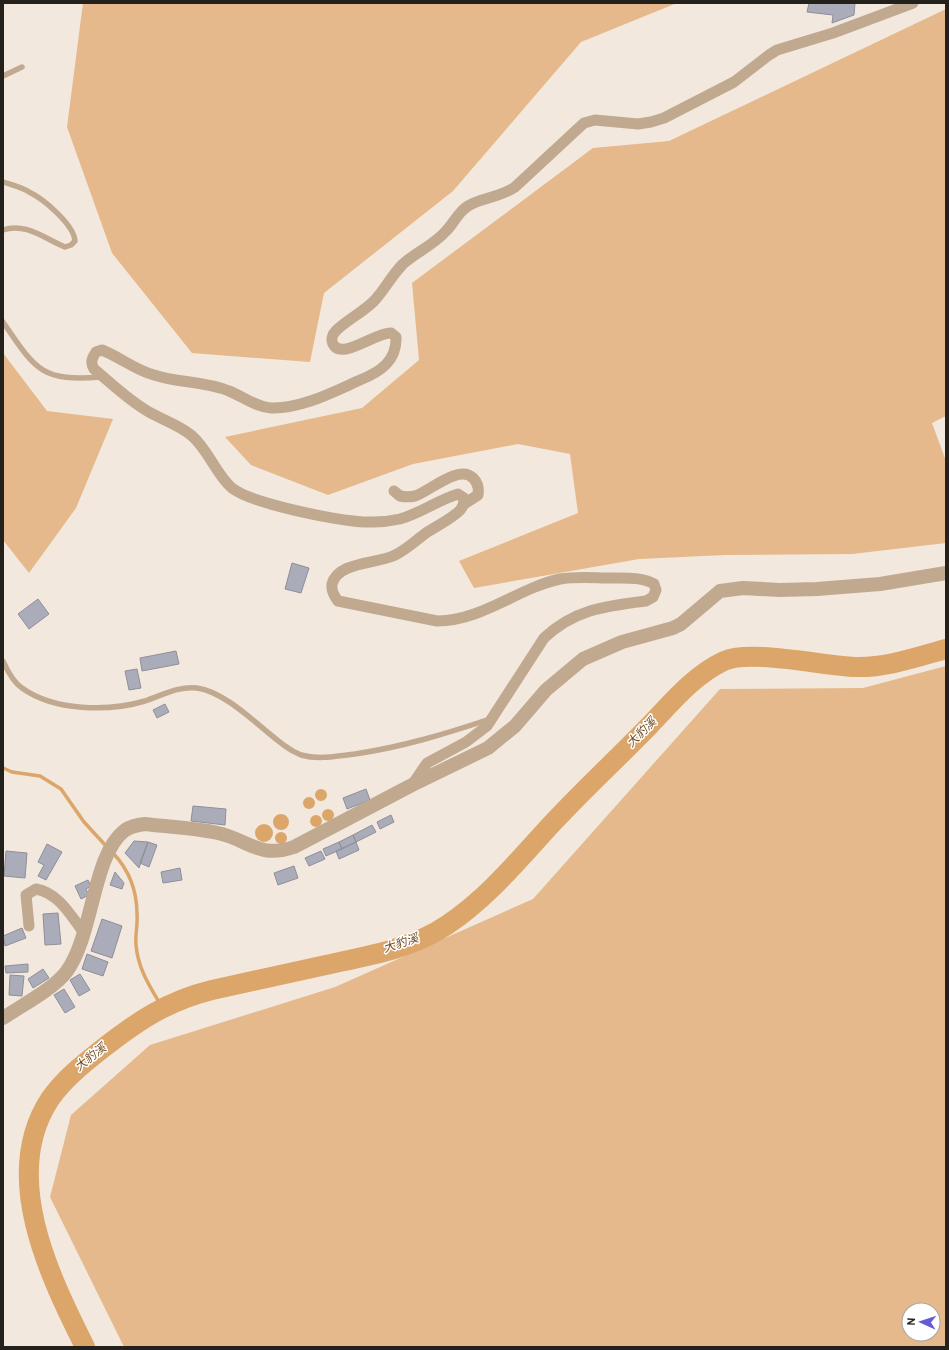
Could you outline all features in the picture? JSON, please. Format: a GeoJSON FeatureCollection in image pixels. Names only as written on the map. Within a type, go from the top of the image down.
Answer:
{"type":"FeatureCollection","features":[{"type":"Feature","properties":{"kind":"street"},"geometry":{"type":"LineString","coordinates":[[464,504],[464,498],[458,494],[450,496],[416,514],[398,519],[373,522],[336,519],[246,496],[227,484],[212,459],[192,435],[170,422],[148,412],[104,377],[91,364],[96,352],[102,350],[132,367],[153,375],[228,390],[257,405],[270,408],[300,404],[371,375],[386,366],[393,356],[396,346],[396,337],[391,333],[383,332],[356,347],[346,349],[337,348],[333,344],[332,338],[335,332],[367,308],[379,296],[401,266],[436,241],[446,231],[460,212],[468,206],[504,194],[515,187],[584,123],[595,120],[638,124],[664,118],[734,82],[769,55],[913,3]]}},
{"type":"Feature","properties":{"kind":"street"},"geometry":{"type":"LineString","coordinates":[[394,491],[400,496],[415,496],[454,476],[462,474],[470,474],[476,481],[479,490],[478,495],[464,504],[460,510],[424,534],[404,550],[392,556],[341,570],[334,577],[332,587],[334,596],[338,601],[437,621],[452,621],[470,616],[561,579],[622,578],[649,581],[654,584],[656,590],[653,597],[646,601],[598,607],[571,618],[553,630],[544,638],[493,718],[481,732],[427,763],[420,771],[412,785]]}},
{"type":"Feature","properties":{"kind":"street"},"geometry":{"type":"LineString","coordinates":[[3,1018],[60,980],[72,963],[84,933],[102,869],[113,844],[126,830],[130,828],[145,824],[204,831],[220,834],[265,851],[280,852],[294,847],[412,785],[488,748],[502,739],[546,690],[583,659],[616,644],[673,628],[681,624],[720,591],[743,588],[780,590],[833,588],[910,580],[946,573]]}},
{"type":"Feature","properties":{"kind":"street"},"geometry":{"type":"LineString","coordinates":[[29,926],[26,895],[36,889],[52,895],[62,904],[84,933]]}},
{"type":"Feature","properties":{"kind":"lane"},"geometry":{"type":"LineString","coordinates":[[3,76],[22,67]]}},
{"type":"Feature","properties":{"kind":"lane"},"geometry":{"type":"LineString","coordinates":[[3,182],[25,190],[44,202],[74,233],[75,241],[71,245],[65,247],[33,232],[18,228],[3,230]]}},
{"type":"Feature","properties":{"kind":"lane"},"geometry":{"type":"LineString","coordinates":[[3,322],[28,359],[43,371],[60,377],[77,379],[104,377]]}},
{"type":"Feature","properties":{"kind":"lane"},"geometry":{"type":"LineString","coordinates":[[3,661],[7,671],[20,687],[34,695],[53,702],[78,706],[126,705],[145,701],[183,687],[199,688],[215,694],[244,713],[286,746],[300,754],[316,757],[333,757],[427,740],[493,718]]}},
{"type":"Feature","properties":{"kind":"shaded area"},"geometry":{"type":"Polygon","coordinates":[[[83,3],[677,3],[581,42],[453,191],[324,293],[310,362],[192,353],[112,253],[67,127],[83,3]]]}},
{"type":"Feature","properties":{"kind":"shaded area"},"geometry":{"type":"Polygon","coordinates":[[[946,9],[946,416],[932,423],[946,461],[946,543],[852,554],[725,555],[639,559],[474,588],[459,561],[578,513],[570,454],[518,444],[413,464],[328,495],[251,465],[225,437],[362,408],[419,360],[412,283],[593,148],[669,141],[946,9]]]}},
{"type":"Feature","properties":{"kind":"shaded area"},"geometry":{"type":"Polygon","coordinates":[[[3,353],[47,411],[113,419],[76,508],[29,573],[3,540],[3,353]]]}},
{"type":"Feature","properties":{"kind":"shaded area"},"geometry":{"type":"Polygon","coordinates":[[[946,666],[946,1347],[124,1347],[50,1197],[71,1115],[150,1045],[335,987],[533,899],[720,689],[863,688],[946,666]]]}},
{"type":"Feature","properties":{"kind":"shaded area"},"geometry":{"type":"Polygon","coordinates":[[[321,789],[325,791],[327,795],[325,799],[321,801],[317,799],[315,795],[317,791],[321,789]]]}},
{"type":"Feature","properties":{"kind":"shaded area"},"geometry":{"type":"Polygon","coordinates":[[[309,797],[313,799],[315,803],[313,807],[309,809],[305,807],[303,803],[305,799],[309,797]]]}},
{"type":"Feature","properties":{"kind":"shaded area"},"geometry":{"type":"Polygon","coordinates":[[[328,809],[332,811],[334,815],[332,819],[328,821],[324,819],[322,815],[324,811],[328,809]]]}},
{"type":"Feature","properties":{"kind":"shaded area"},"geometry":{"type":"Polygon","coordinates":[[[281,814],[288,819],[289,822],[284,829],[281,830],[274,825],[273,822],[278,815],[281,814]]]}},
{"type":"Feature","properties":{"kind":"shaded area"},"geometry":{"type":"Polygon","coordinates":[[[316,815],[320,817],[322,821],[320,825],[316,827],[312,825],[310,821],[312,817],[316,815]]]}},
{"type":"Feature","properties":{"kind":"shaded area"},"geometry":{"type":"Polygon","coordinates":[[[264,824],[270,827],[273,833],[270,839],[264,842],[258,839],[255,833],[258,827],[264,824]]]}},
{"type":"Feature","properties":{"kind":"shaded area"},"geometry":{"type":"Polygon","coordinates":[[[283,832],[286,833],[286,843],[279,844],[276,843],[275,836],[276,833],[283,832]]]}},
{"type":"Feature","properties":{"kind":"building"},"geometry":{"type":"Polygon","coordinates":[[[809,3],[855,3],[854,15],[832,23],[833,15],[807,12],[809,3]]]}},
{"type":"Feature","properties":{"kind":"building"},"geometry":{"type":"Polygon","coordinates":[[[292,563],[309,568],[301,593],[285,589],[292,563]]]}},
{"type":"Feature","properties":{"kind":"building"},"geometry":{"type":"Polygon","coordinates":[[[38,599],[49,614],[29,629],[18,614],[38,599]]]}},
{"type":"Feature","properties":{"kind":"building"},"geometry":{"type":"Polygon","coordinates":[[[176,651],[179,664],[142,671],[140,658],[176,651]]]}},
{"type":"Feature","properties":{"kind":"building"},"geometry":{"type":"Polygon","coordinates":[[[137,669],[141,688],[129,690],[125,671],[137,669]]]}},
{"type":"Feature","properties":{"kind":"building"},"geometry":{"type":"Polygon","coordinates":[[[165,704],[169,712],[157,718],[153,710],[165,704]]]}},
{"type":"Feature","properties":{"kind":"building"},"geometry":{"type":"Polygon","coordinates":[[[366,789],[370,800],[347,809],[343,798],[366,789]]]}},
{"type":"Feature","properties":{"kind":"building"},"geometry":{"type":"Polygon","coordinates":[[[193,806],[226,809],[225,825],[191,821],[193,806]]]}},
{"type":"Feature","properties":{"kind":"building"},"geometry":{"type":"Polygon","coordinates":[[[391,815],[394,822],[380,829],[377,822],[391,815]]]}},
{"type":"Feature","properties":{"kind":"building"},"geometry":{"type":"Polygon","coordinates":[[[372,825],[376,832],[356,842],[353,835],[372,825]]]}},
{"type":"Feature","properties":{"kind":"building"},"geometry":{"type":"Polygon","coordinates":[[[353,835],[356,842],[342,849],[339,842],[353,835]]]}},
{"type":"Feature","properties":{"kind":"building"},"geometry":{"type":"Polygon","coordinates":[[[134,841],[148,842],[139,868],[125,853],[134,841]]]}},
{"type":"Feature","properties":{"kind":"building"},"geometry":{"type":"Polygon","coordinates":[[[148,842],[157,845],[149,867],[140,863],[148,842]]]}},
{"type":"Feature","properties":{"kind":"building"},"geometry":{"type":"Polygon","coordinates":[[[339,842],[342,849],[326,856],[323,849],[339,842]]]}},
{"type":"Feature","properties":{"kind":"building"},"geometry":{"type":"Polygon","coordinates":[[[356,842],[359,850],[339,859],[336,851],[356,842]]]}},
{"type":"Feature","properties":{"kind":"building"},"geometry":{"type":"Polygon","coordinates":[[[47,844],[62,852],[46,880],[38,876],[44,865],[38,862],[47,844]]]}},
{"type":"Feature","properties":{"kind":"building"},"geometry":{"type":"Polygon","coordinates":[[[6,851],[27,853],[25,878],[4,876],[6,851]]]}},
{"type":"Feature","properties":{"kind":"building"},"geometry":{"type":"Polygon","coordinates":[[[321,851],[325,859],[309,866],[305,858],[321,851]]]}},
{"type":"Feature","properties":{"kind":"building"},"geometry":{"type":"Polygon","coordinates":[[[294,866],[298,878],[278,885],[274,873],[294,866]]]}},
{"type":"Feature","properties":{"kind":"building"},"geometry":{"type":"Polygon","coordinates":[[[180,868],[182,880],[163,883],[161,872],[180,868]]]}},
{"type":"Feature","properties":{"kind":"building"},"geometry":{"type":"Polygon","coordinates":[[[115,872],[124,883],[122,889],[110,885],[115,872]]]}},
{"type":"Feature","properties":{"kind":"building"},"geometry":{"type":"Polygon","coordinates":[[[88,880],[91,886],[86,889],[89,895],[81,899],[75,886],[88,880]]]}},
{"type":"Feature","properties":{"kind":"building"},"geometry":{"type":"Polygon","coordinates":[[[58,913],[61,944],[45,945],[43,914],[58,913]]]}},
{"type":"Feature","properties":{"kind":"building"},"geometry":{"type":"Polygon","coordinates":[[[102,919],[122,926],[112,958],[91,951],[102,919]]]}},
{"type":"Feature","properties":{"kind":"building"},"geometry":{"type":"Polygon","coordinates":[[[22,928],[26,938],[5,946],[3,936],[22,928]]]}},
{"type":"Feature","properties":{"kind":"building"},"geometry":{"type":"Polygon","coordinates":[[[87,954],[108,962],[103,976],[82,969],[87,954]]]}},
{"type":"Feature","properties":{"kind":"building"},"geometry":{"type":"Polygon","coordinates":[[[28,964],[28,972],[6,973],[5,966],[28,964]]]}},
{"type":"Feature","properties":{"kind":"building"},"geometry":{"type":"Polygon","coordinates":[[[43,969],[49,978],[33,988],[28,979],[43,969]]]}},
{"type":"Feature","properties":{"kind":"building"},"geometry":{"type":"Polygon","coordinates":[[[80,974],[90,990],[79,996],[70,980],[80,974]]]}},
{"type":"Feature","properties":{"kind":"building"},"geometry":{"type":"Polygon","coordinates":[[[10,975],[24,976],[22,996],[9,995],[10,975]]]}},
{"type":"Feature","properties":{"kind":"building"},"geometry":{"type":"Polygon","coordinates":[[[64,989],[75,1007],[65,1013],[54,995],[64,989]]]}},
{"type":"Feature","properties":{"kind":"waterway","name":"大豹溪"},"geometry":{"type":"LineString","coordinates":[[85,1347],[57,1289],[35,1224],[30,1192],[29,1160],[36,1129],[50,1099],[68,1078],[88,1060],[141,1021],[181,1000],[212,990],[364,957],[408,945],[435,933],[461,915],[488,892],[585,790],[693,681],[724,661],[736,658],[768,657],[841,666],[867,667],[890,664],[946,649]]}},
{"type":"Feature","properties":{"kind":"waterway"},"geometry":{"type":"LineString","coordinates":[[3,768],[12,772],[40,776],[61,789],[84,822],[107,847]]}},
{"type":"Feature","properties":{"kind":"waterway"},"geometry":{"type":"LineString","coordinates":[[113,853],[124,866],[134,889],[137,905],[137,954],[145,978],[162,1007]]}}]}
